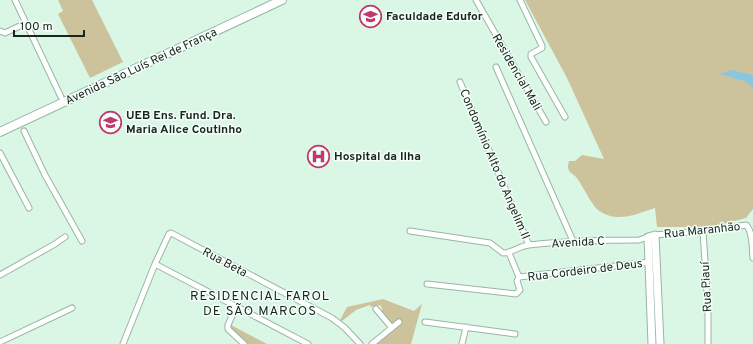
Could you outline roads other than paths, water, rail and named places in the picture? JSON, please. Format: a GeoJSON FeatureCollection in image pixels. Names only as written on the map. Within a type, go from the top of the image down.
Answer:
{"type":"FeatureCollection","features":[{"type":"Feature","properties":{"kind":"main road","name":"Avenida São Luís Rei de França"},"geometry":{"type":"LineString","coordinates":[[0,126],[269,0]]}},
{"type":"Feature","properties":{"kind":"main road","name":"Avenida São Luís Rei de França"},"geometry":{"type":"LineString","coordinates":[[0,132],[282,0]]}},
{"type":"Feature","properties":{"kind":"street"},"geometry":{"type":"LineString","coordinates":[[15,0],[61,97]]}},
{"type":"Feature","properties":{"kind":"street","name":"Residencial Mali"},"geometry":{"type":"LineString","coordinates":[[476,0],[546,122]]}},
{"type":"Feature","properties":{"kind":"street"},"geometry":{"type":"LineString","coordinates":[[520,0],[542,46],[542,48],[531,54],[530,57],[565,117]]}},
{"type":"Feature","properties":{"kind":"street"},"geometry":{"type":"LineString","coordinates":[[0,31],[5,33],[26,23]]}},
{"type":"Feature","properties":{"kind":"street"},"geometry":{"type":"LineString","coordinates":[[496,67],[573,241]]}},
{"type":"Feature","properties":{"kind":"street","name":"Condomínio Alto do Angelim II"},"geometry":{"type":"LineString","coordinates":[[460,82],[529,245]]}},
{"type":"Feature","properties":{"kind":"street"},"geometry":{"type":"LineString","coordinates":[[24,131],[46,176],[82,241]]}},
{"type":"Feature","properties":{"kind":"street"},"geometry":{"type":"LineString","coordinates":[[0,153],[28,208]]}},
{"type":"Feature","properties":{"kind":"street","name":"Rua Maranhão"},"geometry":{"type":"LineString","coordinates":[[651,236],[745,225],[749,227],[752,233],[753,258]]}},
{"type":"Feature","properties":{"kind":"street"},"geometry":{"type":"LineString","coordinates":[[410,231],[490,243],[500,252],[509,253],[520,277],[517,281],[520,290],[516,294],[427,284]]}},
{"type":"Feature","properties":{"kind":"street","name":"Rua Piauí"},"geometry":{"type":"LineString","coordinates":[[703,231],[708,308],[708,344]]}},
{"type":"Feature","properties":{"kind":"street","name":"Rua Beta"},"geometry":{"type":"LineString","coordinates":[[155,264],[170,233],[332,318],[345,328],[360,344]]}},
{"type":"Feature","properties":{"kind":"street"},"geometry":{"type":"LineString","coordinates":[[0,275],[55,244],[65,236]]}},
{"type":"Feature","properties":{"kind":"street"},"geometry":{"type":"LineString","coordinates":[[651,236],[650,262],[656,334],[660,344]]}},
{"type":"Feature","properties":{"kind":"street"},"geometry":{"type":"LineString","coordinates":[[651,236],[656,334],[652,344]]}},
{"type":"Feature","properties":{"kind":"street","name":"Avenida C"},"geometry":{"type":"LineString","coordinates":[[509,253],[513,250],[529,245],[573,241],[639,240],[651,236]]}},
{"type":"Feature","properties":{"kind":"street","name":"Rua Cordeiro de Deus"},"geometry":{"type":"LineString","coordinates":[[520,277],[650,262]]}},
{"type":"Feature","properties":{"kind":"street"},"geometry":{"type":"LineString","coordinates":[[123,344],[155,264],[308,344]]}},
{"type":"Feature","properties":{"kind":"street"},"geometry":{"type":"LineString","coordinates":[[236,307],[228,324],[228,329],[244,344]]}},
{"type":"Feature","properties":{"kind":"street"},"geometry":{"type":"LineString","coordinates":[[0,342],[72,308]]}},
{"type":"Feature","properties":{"kind":"street"},"geometry":{"type":"LineString","coordinates":[[376,310],[392,328]]}},
{"type":"Feature","properties":{"kind":"street"},"geometry":{"type":"LineString","coordinates":[[372,344],[399,322]]}},
{"type":"Feature","properties":{"kind":"street"},"geometry":{"type":"LineString","coordinates":[[424,322],[515,334]]}},
{"type":"Feature","properties":{"kind":"street"},"geometry":{"type":"LineString","coordinates":[[462,344],[466,327]]}},
{"type":"Feature","properties":{"kind":"water"},"geometry":{"type":"Polygon","coordinates":[[[732,70],[753,75],[753,88],[747,82],[720,74],[732,70]]]}},
{"type":"Feature","properties":{"kind":"place","name":"Faculdade Edufor"},"geometry":{"type":"Point","coordinates":[370,16]}},
{"type":"Feature","properties":{"kind":"place","name":"UEB Ens. Fund. Dra. Maria Alice Coutinho"},"geometry":{"type":"Point","coordinates":[111,122]}},
{"type":"Feature","properties":{"kind":"place","name":"Hospital da Ilha"},"geometry":{"type":"Point","coordinates":[318,156]}},
{"type":"Feature","properties":{"kind":"district","name":"RESIDENCIAL FAROL DE SÃO MARCOS"},"geometry":{"type":"Point","coordinates":[260,302]}}]}
